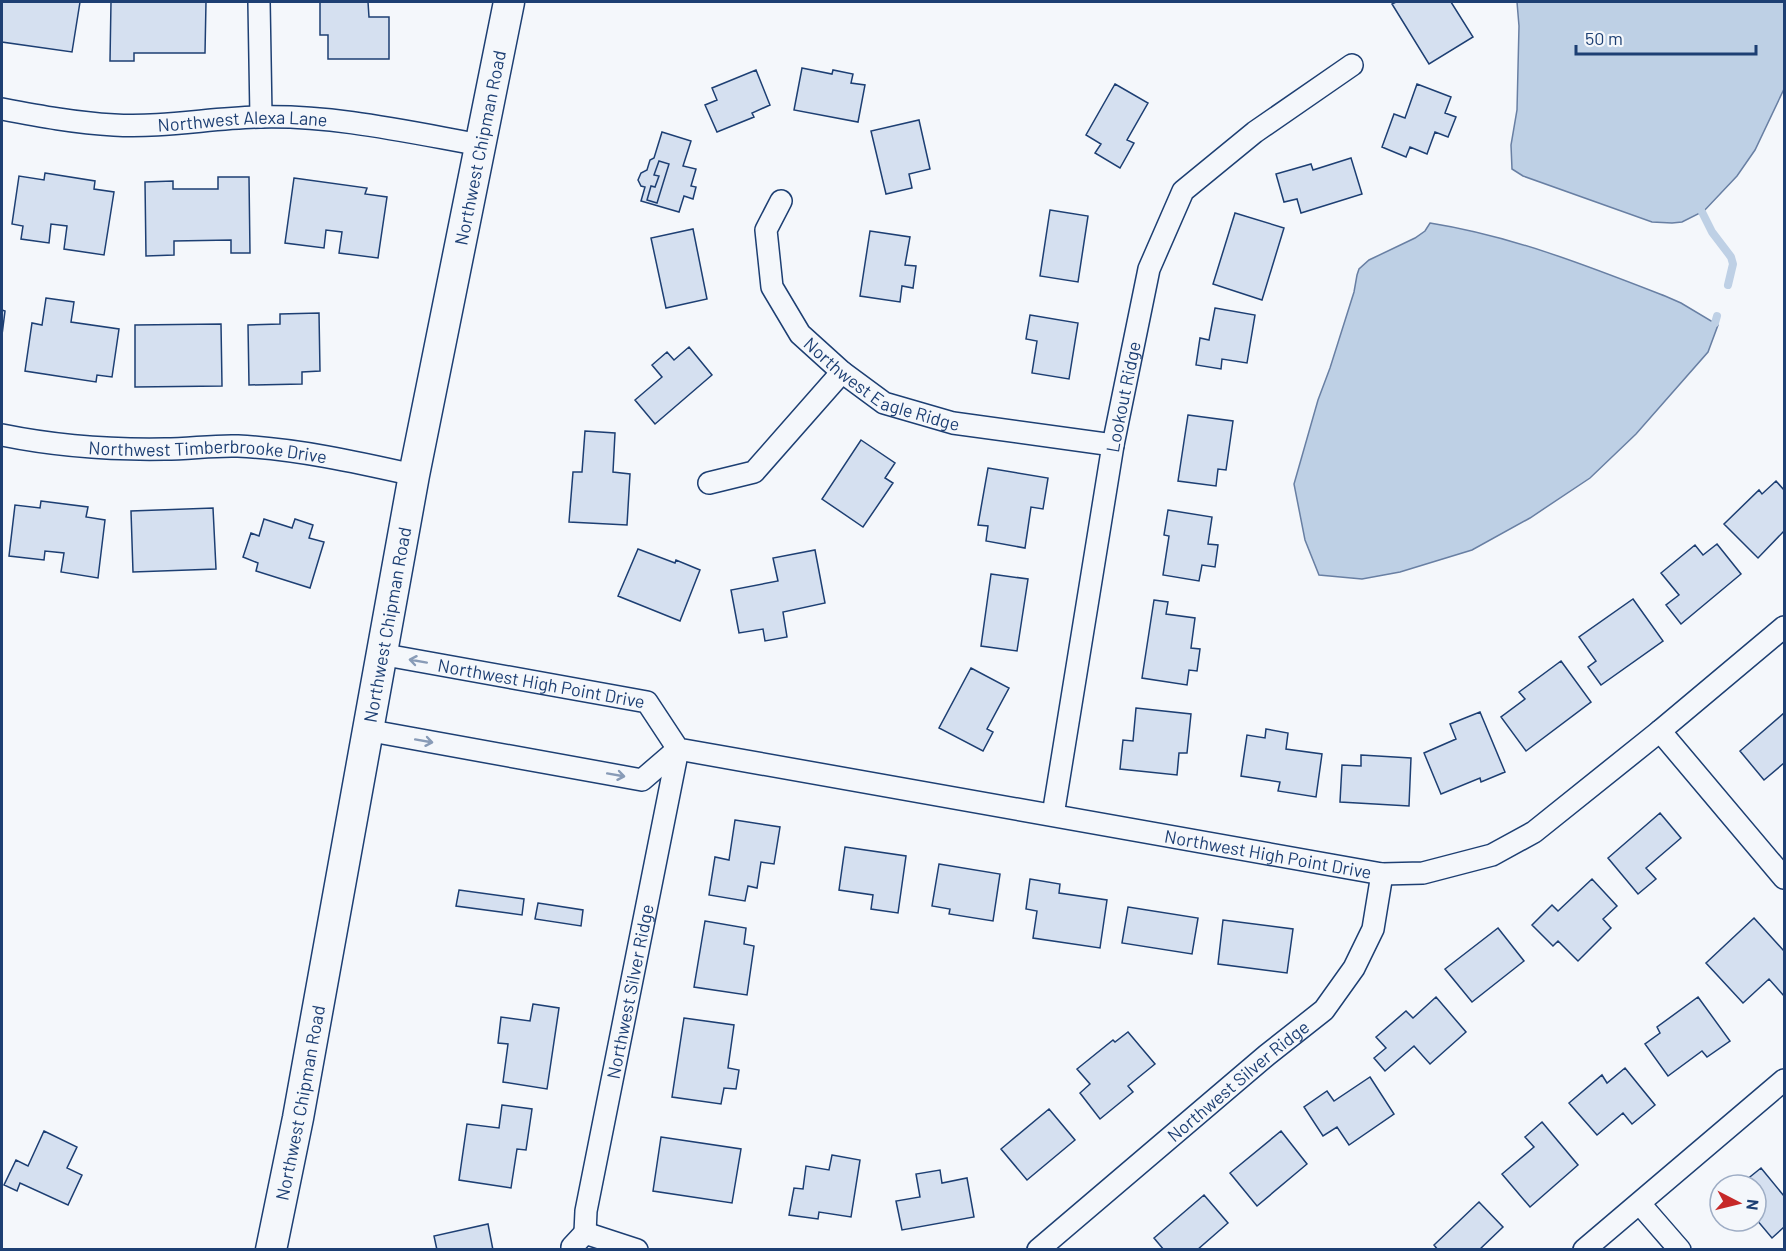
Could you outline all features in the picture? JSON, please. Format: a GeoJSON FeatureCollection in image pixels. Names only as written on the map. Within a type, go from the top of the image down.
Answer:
{"type":"FeatureCollection","features":[{"type":"Feature","properties":{"kind":"main road","name":"Northwest Chipman Road"},"geometry":{"type":"LineString","coordinates":[[271,1250],[298,1118],[366,730],[414,475],[509,2]]}},
{"type":"Feature","properties":{"kind":"street"},"geometry":{"type":"LineString","coordinates":[[259,2],[261,117]]}},
{"type":"Feature","properties":{"kind":"street","name":"Lookout Ridge"},"geometry":{"type":"LineString","coordinates":[[1053,815],[1113,445],[1149,269],[1183,190],[1255,132],[1352,65]]}},
{"type":"Feature","properties":{"kind":"street","name":"Northwest Alexa Lane"},"geometry":{"type":"LineString","coordinates":[[2,109],[69,121],[115,125],[261,117],[350,122],[481,145]]}},
{"type":"Feature","properties":{"kind":"street","name":"Northwest Eagle Ridge"},"geometry":{"type":"LineString","coordinates":[[781,201],[766,230],[772,287],[800,334],[842,372],[884,403],[952,423],[1113,445]]}},
{"type":"Feature","properties":{"kind":"street"},"geometry":{"type":"LineString","coordinates":[[709,483],[754,472],[842,372]]}},
{"type":"Feature","properties":{"kind":"street","name":"Northwest Timberbrooke Drive"},"geometry":{"type":"LineString","coordinates":[[2,435],[48,444],[96,449],[237,446],[320,455],[414,475]]}},
{"type":"Feature","properties":{"kind":"street","name":"Northwest High Point Drive"},"geometry":{"type":"LineString","coordinates":[[380,654],[647,702],[678,749],[1382,874],[1423,873],[1492,855],[1534,832],[1785,627]]}},
{"type":"Feature","properties":{"kind":"street"},"geometry":{"type":"LineString","coordinates":[[366,730],[642,780],[678,749]]}},
{"type":"Feature","properties":{"kind":"street"},"geometry":{"type":"LineString","coordinates":[[1660,731],[1785,878]]}},
{"type":"Feature","properties":{"kind":"street","name":"Northwest Silver Ridge"},"geometry":{"type":"LineString","coordinates":[[637,1250],[578,1240],[586,1211],[678,749]]}},
{"type":"Feature","properties":{"kind":"street","name":"Northwest Silver Ridge"},"geometry":{"type":"LineString","coordinates":[[1038,1250],[1267,1055],[1324,1010],[1354,968],[1373,929],[1382,874]]}},
{"type":"Feature","properties":{"kind":"street"},"geometry":{"type":"LineString","coordinates":[[1584,1250],[1785,1080]]}},
{"type":"Feature","properties":{"kind":"street"},"geometry":{"type":"LineString","coordinates":[[1640,1204],[1680,1250]]}},
{"type":"Feature","properties":{"kind":"water"},"geometry":{"type":"Polygon","coordinates":[[[1517,2],[1784,2],[1784,89],[1755,150],[1737,176],[1704,211],[1682,222],[1652,222],[1523,176],[1512,169],[1511,145],[1517,110],[1519,26],[1517,2]]]}},
{"type":"Feature","properties":{"kind":"water"},"geometry":{"type":"Polygon","coordinates":[[[1430,223],[1520,244],[1578,263],[1681,303],[1718,325],[1708,352],[1636,434],[1590,478],[1530,518],[1472,550],[1400,572],[1362,579],[1319,575],[1305,540],[1294,484],[1318,400],[1354,292],[1357,275],[1359,269],[1369,260],[1415,238],[1425,231],[1430,223]]]}},
{"type":"Feature","properties":{"kind":"building"},"geometry":{"type":"Polygon","coordinates":[[[2,2],[80,2],[72,52],[2,42],[2,2]]]}},
{"type":"Feature","properties":{"kind":"building"},"geometry":{"type":"Polygon","coordinates":[[[111,2],[206,2],[205,53],[134,53],[134,61],[110,61],[111,2]]]}},
{"type":"Feature","properties":{"kind":"building"},"geometry":{"type":"Polygon","coordinates":[[[320,2],[368,2],[369,17],[389,17],[389,59],[328,59],[328,35],[320,35],[320,2]]]}},
{"type":"Feature","properties":{"kind":"building"},"geometry":{"type":"Polygon","coordinates":[[[1396,2],[1451,2],[1473,37],[1429,64],[1392,4],[1396,2]]]}},
{"type":"Feature","properties":{"kind":"building"},"geometry":{"type":"Polygon","coordinates":[[[802,68],[832,74],[833,70],[853,74],[851,83],[865,85],[858,122],[794,110],[802,68]]]}},
{"type":"Feature","properties":{"kind":"building"},"geometry":{"type":"Polygon","coordinates":[[[756,70],[770,105],[752,113],[754,117],[717,132],[705,105],[717,100],[712,88],[756,70]]]}},
{"type":"Feature","properties":{"kind":"building"},"geometry":{"type":"Polygon","coordinates":[[[1115,84],[1148,103],[1127,140],[1134,143],[1120,168],[1095,153],[1101,144],[1086,135],[1115,84]]]}},
{"type":"Feature","properties":{"kind":"building"},"geometry":{"type":"Polygon","coordinates":[[[1417,84],[1451,97],[1445,113],[1456,117],[1448,137],[1435,132],[1427,154],[1410,147],[1406,157],[1382,147],[1394,114],[1405,118],[1417,84]]]}},
{"type":"Feature","properties":{"kind":"building"},"geometry":{"type":"Polygon","coordinates":[[[919,120],[930,169],[909,174],[912,188],[886,194],[871,131],[919,120]]]}},
{"type":"Feature","properties":{"kind":"building"},"geometry":{"type":"Polygon","coordinates":[[[662,132],[691,141],[683,166],[696,169],[691,186],[696,187],[693,199],[684,196],[679,212],[641,201],[645,187],[641,186],[638,180],[641,173],[647,170],[650,160],[654,158],[662,132]]]}},
{"type":"Feature","properties":{"kind":"building"},"geometry":{"type":"Polygon","coordinates":[[[1351,158],[1362,194],[1301,213],[1297,199],[1284,202],[1276,174],[1311,164],[1313,170],[1351,158]]]}},
{"type":"Feature","properties":{"kind":"building"},"geometry":{"type":"Polygon","coordinates":[[[659,161],[669,164],[657,203],[647,200],[651,186],[655,187],[659,176],[654,175],[659,161]]]}},
{"type":"Feature","properties":{"kind":"building"},"geometry":{"type":"Polygon","coordinates":[[[45,173],[95,181],[94,189],[114,192],[104,255],[64,249],[67,226],[51,224],[49,243],[21,239],[23,226],[12,224],[19,176],[44,180],[45,173]]]}},
{"type":"Feature","properties":{"kind":"building"},"geometry":{"type":"Polygon","coordinates":[[[218,177],[249,177],[250,253],[231,253],[231,240],[174,241],[174,255],[146,256],[145,182],[173,181],[173,189],[218,189],[218,177]]]}},
{"type":"Feature","properties":{"kind":"building"},"geometry":{"type":"Polygon","coordinates":[[[294,178],[367,188],[365,194],[387,197],[378,258],[339,253],[342,232],[326,230],[324,248],[285,243],[294,178]]]}},
{"type":"Feature","properties":{"kind":"building"},"geometry":{"type":"Polygon","coordinates":[[[1050,210],[1088,216],[1078,282],[1040,276],[1050,210]]]}},
{"type":"Feature","properties":{"kind":"building"},"geometry":{"type":"Polygon","coordinates":[[[1235,213],[1284,228],[1262,300],[1213,284],[1235,213]]]}},
{"type":"Feature","properties":{"kind":"building"},"geometry":{"type":"Polygon","coordinates":[[[693,229],[707,299],[666,308],[651,238],[693,229]]]}},
{"type":"Feature","properties":{"kind":"building"},"geometry":{"type":"Polygon","coordinates":[[[870,231],[910,237],[905,265],[916,266],[913,288],[902,286],[900,302],[860,296],[870,231]]]}},
{"type":"Feature","properties":{"kind":"building"},"geometry":{"type":"Polygon","coordinates":[[[46,298],[74,302],[71,322],[119,329],[112,377],[97,375],[96,382],[25,371],[32,323],[42,325],[46,298]]]}},
{"type":"Feature","properties":{"kind":"building"},"geometry":{"type":"Polygon","coordinates":[[[1215,308],[1255,315],[1247,363],[1222,359],[1221,369],[1196,365],[1200,338],[1209,340],[1215,308]]]}},
{"type":"Feature","properties":{"kind":"building"},"geometry":{"type":"Polygon","coordinates":[[[2,310],[5,311],[2,335],[2,310]]]}},
{"type":"Feature","properties":{"kind":"building"},"geometry":{"type":"Polygon","coordinates":[[[319,313],[320,371],[302,372],[302,384],[249,385],[248,325],[280,324],[280,314],[319,313]]]}},
{"type":"Feature","properties":{"kind":"building"},"geometry":{"type":"Polygon","coordinates":[[[1030,315],[1078,323],[1069,379],[1032,373],[1037,341],[1026,339],[1030,315]]]}},
{"type":"Feature","properties":{"kind":"building"},"geometry":{"type":"Polygon","coordinates":[[[221,324],[222,386],[135,387],[135,325],[221,324]]]}},
{"type":"Feature","properties":{"kind":"building"},"geometry":{"type":"Polygon","coordinates":[[[689,347],[712,375],[655,424],[635,400],[662,377],[652,365],[667,352],[674,360],[689,347]]]}},
{"type":"Feature","properties":{"kind":"building"},"geometry":{"type":"Polygon","coordinates":[[[1188,415],[1233,421],[1226,470],[1218,469],[1216,486],[1178,481],[1188,415]]]}},
{"type":"Feature","properties":{"kind":"building"},"geometry":{"type":"Polygon","coordinates":[[[585,431],[615,433],[613,472],[630,474],[627,525],[569,522],[573,472],[582,472],[585,431]]]}},
{"type":"Feature","properties":{"kind":"building"},"geometry":{"type":"Polygon","coordinates":[[[861,440],[895,463],[885,478],[893,483],[863,527],[822,499],[861,440]]]}},
{"type":"Feature","properties":{"kind":"building"},"geometry":{"type":"Polygon","coordinates":[[[988,468],[1048,478],[1043,509],[1031,507],[1025,548],[986,541],[988,526],[978,525],[988,468]]]}},
{"type":"Feature","properties":{"kind":"building"},"geometry":{"type":"Polygon","coordinates":[[[1776,481],[1784,490],[1784,531],[1758,558],[1724,524],[1759,490],[1762,494],[1776,481]]]}},
{"type":"Feature","properties":{"kind":"building"},"geometry":{"type":"Polygon","coordinates":[[[41,501],[88,507],[86,517],[105,520],[98,578],[61,572],[64,553],[45,551],[44,560],[9,556],[15,505],[40,508],[41,501]]]}},
{"type":"Feature","properties":{"kind":"building"},"geometry":{"type":"Polygon","coordinates":[[[213,508],[216,569],[133,572],[131,511],[213,508]]]}},
{"type":"Feature","properties":{"kind":"building"},"geometry":{"type":"Polygon","coordinates":[[[1168,510],[1212,517],[1208,544],[1218,545],[1215,567],[1202,565],[1199,581],[1163,575],[1169,536],[1164,535],[1168,510]]]}},
{"type":"Feature","properties":{"kind":"building"},"geometry":{"type":"Polygon","coordinates":[[[264,519],[292,528],[295,519],[313,525],[309,538],[324,542],[310,588],[256,571],[258,563],[243,557],[251,533],[259,536],[264,519]]]}},
{"type":"Feature","properties":{"kind":"building"},"geometry":{"type":"Polygon","coordinates":[[[1717,544],[1741,574],[1681,624],[1666,605],[1679,595],[1661,573],[1695,545],[1703,555],[1717,544]]]}},
{"type":"Feature","properties":{"kind":"building"},"geometry":{"type":"Polygon","coordinates":[[[638,549],[700,570],[680,621],[618,596],[638,549]]]}},
{"type":"Feature","properties":{"kind":"building"},"geometry":{"type":"Polygon","coordinates":[[[815,550],[825,603],[783,612],[787,637],[765,641],[763,629],[739,633],[731,590],[778,581],[773,558],[815,550]]]}},
{"type":"Feature","properties":{"kind":"building"},"geometry":{"type":"Polygon","coordinates":[[[991,574],[1028,579],[1017,651],[981,646],[991,574]]]}},
{"type":"Feature","properties":{"kind":"building"},"geometry":{"type":"Polygon","coordinates":[[[1633,599],[1663,641],[1601,685],[1588,667],[1596,661],[1579,637],[1633,599]]]}},
{"type":"Feature","properties":{"kind":"building"},"geometry":{"type":"Polygon","coordinates":[[[1154,600],[1168,602],[1166,614],[1195,618],[1191,648],[1200,649],[1197,671],[1189,670],[1187,685],[1142,678],[1154,600]]]}},
{"type":"Feature","properties":{"kind":"building"},"geometry":{"type":"Polygon","coordinates":[[[1561,661],[1591,702],[1526,751],[1501,717],[1525,699],[1519,692],[1561,661]]]}},
{"type":"Feature","properties":{"kind":"building"},"geometry":{"type":"Polygon","coordinates":[[[971,668],[1009,688],[987,729],[993,732],[983,751],[939,728],[971,668]]]}},
{"type":"Feature","properties":{"kind":"building"},"geometry":{"type":"Polygon","coordinates":[[[1136,708],[1191,714],[1187,753],[1179,753],[1177,775],[1120,769],[1123,740],[1133,741],[1136,708]]]}},
{"type":"Feature","properties":{"kind":"building"},"geometry":{"type":"Polygon","coordinates":[[[1480,712],[1505,772],[1481,782],[1480,778],[1441,794],[1424,753],[1456,739],[1450,724],[1480,712]]]}},
{"type":"Feature","properties":{"kind":"building"},"geometry":{"type":"Polygon","coordinates":[[[1784,713],[1784,763],[1764,780],[1740,751],[1784,713]]]}},
{"type":"Feature","properties":{"kind":"building"},"geometry":{"type":"Polygon","coordinates":[[[1266,729],[1288,733],[1286,749],[1322,754],[1316,797],[1278,791],[1280,782],[1241,776],[1247,735],[1265,738],[1266,729]]]}},
{"type":"Feature","properties":{"kind":"building"},"geometry":{"type":"Polygon","coordinates":[[[1361,755],[1411,758],[1409,806],[1340,802],[1342,765],[1361,766],[1361,755]]]}},
{"type":"Feature","properties":{"kind":"building"},"geometry":{"type":"Polygon","coordinates":[[[1660,813],[1681,838],[1646,868],[1656,879],[1638,894],[1608,858],[1660,813]]]}},
{"type":"Feature","properties":{"kind":"building"},"geometry":{"type":"Polygon","coordinates":[[[735,820],[780,827],[774,864],[761,862],[757,888],[748,886],[745,901],[709,895],[715,857],[729,860],[735,820]]]}},
{"type":"Feature","properties":{"kind":"building"},"geometry":{"type":"Polygon","coordinates":[[[845,847],[906,856],[898,913],[871,909],[873,895],[839,890],[845,847]]]}},
{"type":"Feature","properties":{"kind":"building"},"geometry":{"type":"Polygon","coordinates":[[[939,864],[1000,874],[993,921],[949,914],[950,909],[932,906],[939,864]]]}},
{"type":"Feature","properties":{"kind":"building"},"geometry":{"type":"Polygon","coordinates":[[[1030,879],[1060,884],[1059,893],[1107,900],[1100,948],[1033,938],[1037,911],[1026,909],[1030,879]]]}},
{"type":"Feature","properties":{"kind":"building"},"geometry":{"type":"Polygon","coordinates":[[[1592,879],[1617,906],[1603,919],[1611,928],[1578,961],[1558,941],[1553,946],[1532,925],[1552,905],[1558,911],[1592,879]]]}},
{"type":"Feature","properties":{"kind":"building"},"geometry":{"type":"Polygon","coordinates":[[[459,890],[524,899],[522,915],[456,906],[459,890]]]}},
{"type":"Feature","properties":{"kind":"building"},"geometry":{"type":"Polygon","coordinates":[[[538,903],[583,910],[581,926],[535,919],[538,903]]]}},
{"type":"Feature","properties":{"kind":"building"},"geometry":{"type":"Polygon","coordinates":[[[1128,907],[1198,918],[1192,954],[1122,943],[1128,907]]]}},
{"type":"Feature","properties":{"kind":"building"},"geometry":{"type":"Polygon","coordinates":[[[1754,918],[1784,951],[1784,996],[1769,979],[1743,1003],[1706,963],[1754,918]]]}},
{"type":"Feature","properties":{"kind":"building"},"geometry":{"type":"Polygon","coordinates":[[[1223,920],[1293,929],[1287,973],[1218,964],[1223,920]]]}},
{"type":"Feature","properties":{"kind":"building"},"geometry":{"type":"Polygon","coordinates":[[[705,921],[746,928],[744,944],[754,946],[747,995],[694,987],[705,921]]]}},
{"type":"Feature","properties":{"kind":"building"},"geometry":{"type":"Polygon","coordinates":[[[1498,928],[1524,961],[1472,1002],[1445,969],[1498,928]]]}},
{"type":"Feature","properties":{"kind":"building"},"geometry":{"type":"Polygon","coordinates":[[[1436,997],[1466,1032],[1430,1064],[1414,1046],[1385,1071],[1374,1058],[1386,1048],[1376,1037],[1406,1011],[1413,1018],[1436,997]]]}},
{"type":"Feature","properties":{"kind":"building"},"geometry":{"type":"Polygon","coordinates":[[[1698,997],[1730,1041],[1707,1057],[1702,1051],[1668,1076],[1645,1044],[1660,1033],[1657,1027],[1698,997]]]}},
{"type":"Feature","properties":{"kind":"building"},"geometry":{"type":"Polygon","coordinates":[[[533,1004],[559,1008],[547,1089],[503,1082],[508,1044],[498,1043],[501,1017],[530,1021],[533,1004]]]}},
{"type":"Feature","properties":{"kind":"building"},"geometry":{"type":"Polygon","coordinates":[[[684,1018],[734,1025],[728,1068],[739,1070],[736,1089],[724,1088],[721,1104],[672,1097],[684,1018]]]}},
{"type":"Feature","properties":{"kind":"building"},"geometry":{"type":"Polygon","coordinates":[[[1128,1032],[1155,1064],[1128,1086],[1133,1092],[1100,1119],[1080,1093],[1090,1084],[1077,1069],[1113,1040],[1115,1042],[1128,1032]]]}},
{"type":"Feature","properties":{"kind":"building"},"geometry":{"type":"Polygon","coordinates":[[[1625,1068],[1655,1105],[1632,1124],[1623,1113],[1597,1135],[1569,1103],[1602,1075],[1607,1083],[1625,1068]]]}},
{"type":"Feature","properties":{"kind":"building"},"geometry":{"type":"Polygon","coordinates":[[[1370,1077],[1394,1114],[1349,1145],[1337,1127],[1323,1136],[1304,1107],[1327,1091],[1334,1101],[1370,1077]]]}},
{"type":"Feature","properties":{"kind":"building"},"geometry":{"type":"Polygon","coordinates":[[[502,1105],[532,1109],[526,1150],[517,1149],[511,1188],[459,1180],[467,1124],[499,1128],[502,1105]]]}},
{"type":"Feature","properties":{"kind":"building"},"geometry":{"type":"Polygon","coordinates":[[[1049,1109],[1075,1140],[1027,1180],[1001,1149],[1049,1109]]]}},
{"type":"Feature","properties":{"kind":"building"},"geometry":{"type":"Polygon","coordinates":[[[1542,1122],[1578,1165],[1530,1207],[1502,1174],[1534,1147],[1525,1137],[1542,1122]]]}},
{"type":"Feature","properties":{"kind":"building"},"geometry":{"type":"Polygon","coordinates":[[[44,1131],[77,1147],[67,1168],[82,1175],[68,1205],[20,1183],[17,1191],[4,1185],[16,1160],[28,1166],[44,1131]]]}},
{"type":"Feature","properties":{"kind":"building"},"geometry":{"type":"Polygon","coordinates":[[[1281,1131],[1307,1164],[1257,1206],[1230,1173],[1281,1131]]]}},
{"type":"Feature","properties":{"kind":"building"},"geometry":{"type":"Polygon","coordinates":[[[661,1137],[741,1149],[732,1203],[653,1191],[661,1137]]]}},
{"type":"Feature","properties":{"kind":"building"},"geometry":{"type":"Polygon","coordinates":[[[832,1155],[860,1160],[851,1217],[819,1212],[818,1219],[789,1215],[794,1188],[803,1189],[806,1166],[829,1170],[832,1155]]]}},
{"type":"Feature","properties":{"kind":"building"},"geometry":{"type":"Polygon","coordinates":[[[1761,1168],[1765,1173],[1755,1173],[1761,1168]]]}},
{"type":"Feature","properties":{"kind":"building"},"geometry":{"type":"Polygon","coordinates":[[[940,1170],[942,1183],[967,1178],[974,1217],[902,1230],[896,1201],[920,1197],[916,1174],[940,1170]]]}},
{"type":"Feature","properties":{"kind":"building"},"geometry":{"type":"Polygon","coordinates":[[[1768,1177],[1784,1196],[1784,1227],[1772,1238],[1768,1233],[1768,1177]]]}},
{"type":"Feature","properties":{"kind":"building"},"geometry":{"type":"Polygon","coordinates":[[[1204,1195],[1228,1223],[1197,1250],[1164,1250],[1154,1238],[1204,1195]]]}},
{"type":"Feature","properties":{"kind":"building"},"geometry":{"type":"Polygon","coordinates":[[[1479,1202],[1503,1227],[1479,1250],[1438,1250],[1434,1245],[1479,1202]]]}},
{"type":"Feature","properties":{"kind":"building"},"geometry":{"type":"Polygon","coordinates":[[[488,1224],[493,1250],[437,1250],[434,1236],[488,1224]]]}},
{"type":"Feature","properties":{"kind":"waterway"},"geometry":{"type":"LineString","coordinates":[[1702,212],[1712,232],[1731,257],[1733,264],[1728,285]]}},
{"type":"Feature","properties":{"kind":"waterway"},"geometry":{"type":"LineString","coordinates":[[1715,323],[1717,316]]}}]}
